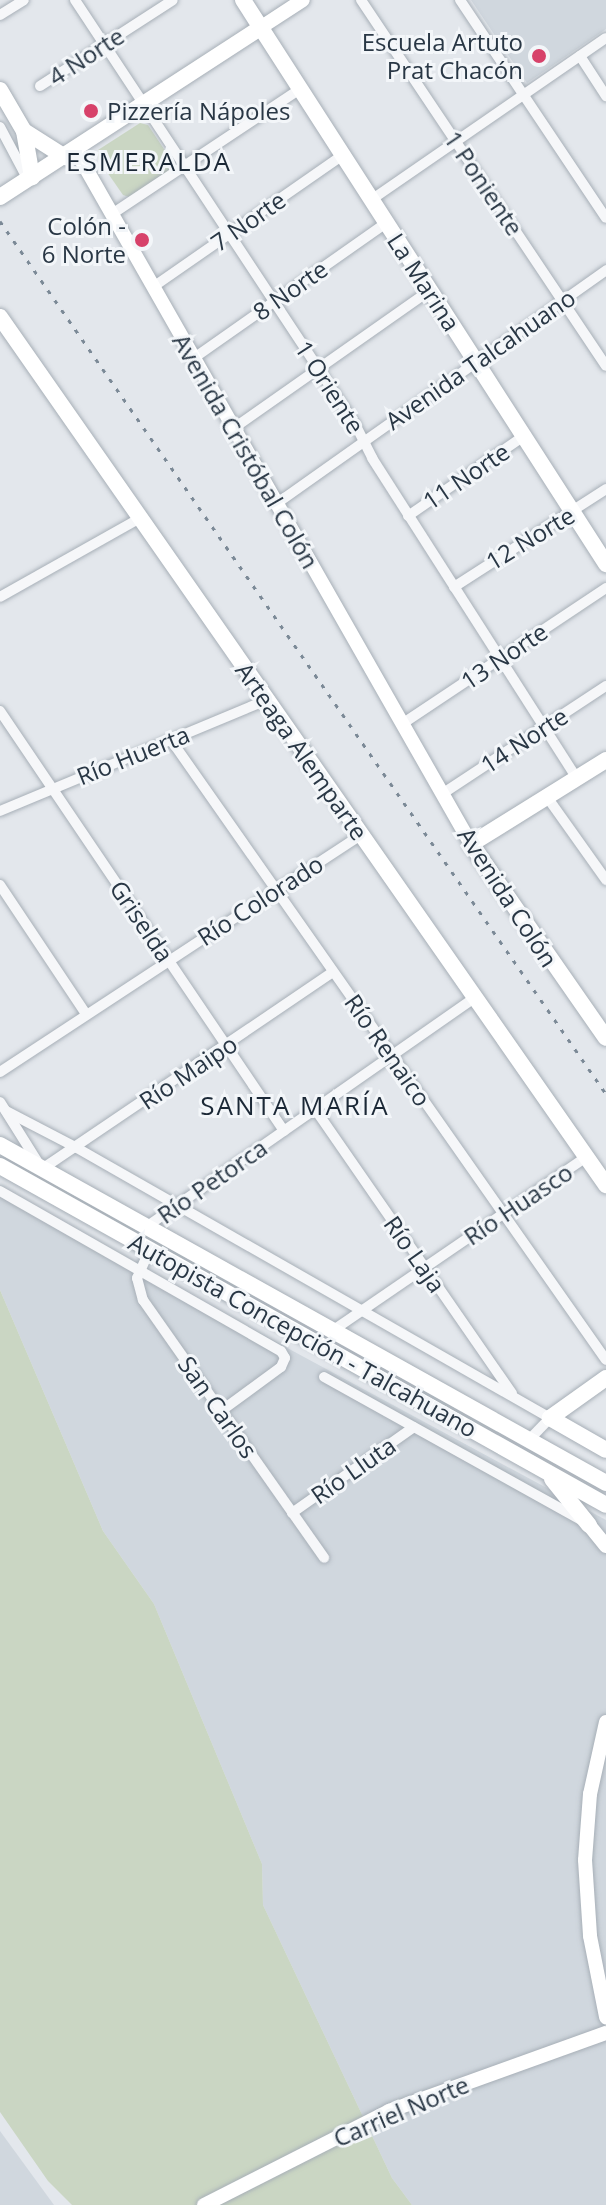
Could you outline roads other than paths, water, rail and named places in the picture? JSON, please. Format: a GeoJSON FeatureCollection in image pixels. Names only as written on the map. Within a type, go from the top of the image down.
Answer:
{"type":"FeatureCollection","features":[{"type":"Feature","properties":{"kind":"main road","name":"La Marina"},"geometry":{"type":"LineString","coordinates":[[243,0],[606,564]]}},
{"type":"Feature","properties":{"kind":"main road"},"geometry":{"type":"LineString","coordinates":[[0,197],[71,154],[260,28]]}},
{"type":"Feature","properties":{"kind":"main road"},"geometry":{"type":"LineString","coordinates":[[0,90],[24,131],[30,178]]}},
{"type":"Feature","properties":{"kind":"main road"},"geometry":{"type":"LineString","coordinates":[[24,131],[71,154]]}},
{"type":"Feature","properties":{"kind":"main road","name":"Arteaga Alemparte"},"geometry":{"type":"LineString","coordinates":[[0,317],[8,338],[140,518],[606,1185]]}},
{"type":"Feature","properties":{"kind":"main road"},"geometry":{"type":"LineString","coordinates":[[471,844],[605,762]]}},
{"type":"Feature","properties":{"kind":"main road","name":"Avenida Colón"},"geometry":{"type":"LineString","coordinates":[[471,844],[606,1038]]}},
{"type":"Feature","properties":{"kind":"main road","name":"Autopista Concepción - Talcahuano"},"geometry":{"type":"LineString","coordinates":[[0,1145],[606,1483]]}},
{"type":"Feature","properties":{"kind":"main road","name":"Autopista Concepción - Talcahuano"},"geometry":{"type":"LineString","coordinates":[[0,1166],[606,1505]]}},
{"type":"Feature","properties":{"kind":"main road"},"geometry":{"type":"LineString","coordinates":[[606,1378],[550,1418],[606,1450]]}},
{"type":"Feature","properties":{"kind":"main road"},"geometry":{"type":"LineString","coordinates":[[542,1468],[589,1525]]}},
{"type":"Feature","properties":{"kind":"street"},"geometry":{"type":"LineString","coordinates":[[0,15],[24,0]]}},
{"type":"Feature","properties":{"kind":"street","name":"1 Oriente"},"geometry":{"type":"LineString","coordinates":[[75,0],[319,369],[408,516],[577,778]]}},
{"type":"Feature","properties":{"kind":"street","name":"4 Norte"},"geometry":{"type":"LineString","coordinates":[[40,86],[173,0]]}},
{"type":"Feature","properties":{"kind":"street"},"geometry":{"type":"LineString","coordinates":[[260,28],[303,0]]}},
{"type":"Feature","properties":{"kind":"street","name":"1 Poniente"},"geometry":{"type":"LineString","coordinates":[[361,0],[606,366]]}},
{"type":"Feature","properties":{"kind":"street"},"geometry":{"type":"LineString","coordinates":[[460,0],[606,218]]}},
{"type":"Feature","properties":{"kind":"street"},"geometry":{"type":"LineString","coordinates":[[371,200],[606,38]]}},
{"type":"Feature","properties":{"kind":"street"},"geometry":{"type":"LineString","coordinates":[[580,56],[606,96]]}},
{"type":"Feature","properties":{"kind":"street"},"geometry":{"type":"LineString","coordinates":[[112,214],[300,89]]}},
{"type":"Feature","properties":{"kind":"street"},"geometry":{"type":"LineString","coordinates":[[0,127],[30,178]]}},
{"type":"Feature","properties":{"kind":"street","name":"Avenida Cristóbal Colón"},"geometry":{"type":"LineString","coordinates":[[71,154],[112,214],[416,751]]}},
{"type":"Feature","properties":{"kind":"street","name":"7 Norte"},"geometry":{"type":"LineString","coordinates":[[153,287],[343,155]]}},
{"type":"Feature","properties":{"kind":"street","name":"8 Norte"},"geometry":{"type":"LineString","coordinates":[[194,358],[386,223]]}},
{"type":"Feature","properties":{"kind":"street","name":"Avenida Talcahuano"},"geometry":{"type":"LineString","coordinates":[[276,504],[606,270]]}},
{"type":"Feature","properties":{"kind":"street"},"geometry":{"type":"LineString","coordinates":[[234,428],[430,290]]}},
{"type":"Feature","properties":{"kind":"street","name":"11 Norte"},"geometry":{"type":"LineString","coordinates":[[408,516],[524,436]]}},
{"type":"Feature","properties":{"kind":"street","name":"12 Norte"},"geometry":{"type":"LineString","coordinates":[[454,587],[606,489]]}},
{"type":"Feature","properties":{"kind":"street"},"geometry":{"type":"LineString","coordinates":[[0,597],[140,518]]}},
{"type":"Feature","properties":{"kind":"street","name":"13 Norte"},"geometry":{"type":"LineString","coordinates":[[402,724],[606,588]]}},
{"type":"Feature","properties":{"kind":"street","name":"14 Norte"},"geometry":{"type":"LineString","coordinates":[[442,794],[606,686]]}},
{"type":"Feature","properties":{"kind":"street","name":"Río Huerta"},"geometry":{"type":"LineString","coordinates":[[0,811],[267,700]]}},
{"type":"Feature","properties":{"kind":"street","name":"Griselda"},"geometry":{"type":"LineString","coordinates":[[0,711],[284,1131]]}},
{"type":"Feature","properties":{"kind":"street","name":"Río Renaico"},"geometry":{"type":"LineString","coordinates":[[171,740],[606,1360]]}},
{"type":"Feature","properties":{"kind":"street","name":"Avenida Colón"},"geometry":{"type":"LineString","coordinates":[[416,751],[471,844]]}},
{"type":"Feature","properties":{"kind":"street"},"geometry":{"type":"LineString","coordinates":[[547,797],[606,880]]}},
{"type":"Feature","properties":{"kind":"street","name":"Río Colorado"},"geometry":{"type":"LineString","coordinates":[[0,1072],[361,835]]}},
{"type":"Feature","properties":{"kind":"street"},"geometry":{"type":"LineString","coordinates":[[0,885],[86,1014]]}},
{"type":"Feature","properties":{"kind":"street","name":"Río Maipo"},"geometry":{"type":"LineString","coordinates":[[42,1169],[333,972]]}},
{"type":"Feature","properties":{"kind":"street","name":"Río Petorca"},"geometry":{"type":"LineString","coordinates":[[146,1227],[474,998]]}},
{"type":"Feature","properties":{"kind":"street"},"geometry":{"type":"LineString","coordinates":[[3,1106],[550,1418],[529,1440]]}},
{"type":"Feature","properties":{"kind":"street"},"geometry":{"type":"LineString","coordinates":[[3,1106],[42,1169]]}},
{"type":"Feature","properties":{"kind":"street","name":"Río Laja"},"geometry":{"type":"LineString","coordinates":[[315,1109],[516,1398]]}},
{"type":"Feature","properties":{"kind":"street","name":"Río Huasco"},"geometry":{"type":"LineString","coordinates":[[332,1331],[585,1158]]}},
{"type":"Feature","properties":{"kind":"street"},"geometry":{"type":"LineString","coordinates":[[0,1191],[281,1351],[285,1358],[281,1367],[221,1411]]}},
{"type":"Feature","properties":{"kind":"street"},"geometry":{"type":"LineString","coordinates":[[139,1270],[150,1249]]}},
{"type":"Feature","properties":{"kind":"street","name":"San Carlos"},"geometry":{"type":"LineString","coordinates":[[139,1270],[137,1285],[143,1300],[324,1558]]}},
{"type":"Feature","properties":{"kind":"street"},"geometry":{"type":"LineString","coordinates":[[324,1377],[589,1525],[606,1546]]}},
{"type":"Feature","properties":{"kind":"street"},"geometry":{"type":"LineString","coordinates":[[363,1399],[377,1377]]}},
{"type":"Feature","properties":{"kind":"street","name":"Río Lluta"},"geometry":{"type":"LineString","coordinates":[[292,1513],[414,1427]]}},
{"type":"Feature","properties":{"kind":"street"},"geometry":{"type":"LineString","coordinates":[[462,1453],[476,1432]]}},
{"type":"Feature","properties":{"kind":"street"},"geometry":{"type":"LineString","coordinates":[[606,1722],[590,1794],[585,1860],[590,1936],[606,2017]]}},
{"type":"Feature","properties":{"kind":"street","name":"Carriel Norte"},"geometry":{"type":"LineString","coordinates":[[204,2205],[407,2104],[606,2033]]}},
{"type":"Feature","properties":{"kind":"railway"},"geometry":{"type":"LineString","coordinates":[[0,221],[606,1094]]}},
{"type":"Feature","properties":{"kind":"place","name":"Escuela Artuto Prat Chacón"},"geometry":{"type":"Point","coordinates":[539,56]}},
{"type":"Feature","properties":{"kind":"place","name":"Pizzería Nápoles"},"geometry":{"type":"Point","coordinates":[91,111]}},
{"type":"Feature","properties":{"kind":"place","name":"Colón - 6 Norte"},"geometry":{"type":"Point","coordinates":[142,240]}},
{"type":"Feature","properties":{"kind":"district","name":"ESMERALDA"},"geometry":{"type":"Point","coordinates":[149,162]}},
{"type":"Feature","properties":{"kind":"district","name":"SANTA MARÍA"},"geometry":{"type":"Point","coordinates":[295,1106]}}]}
